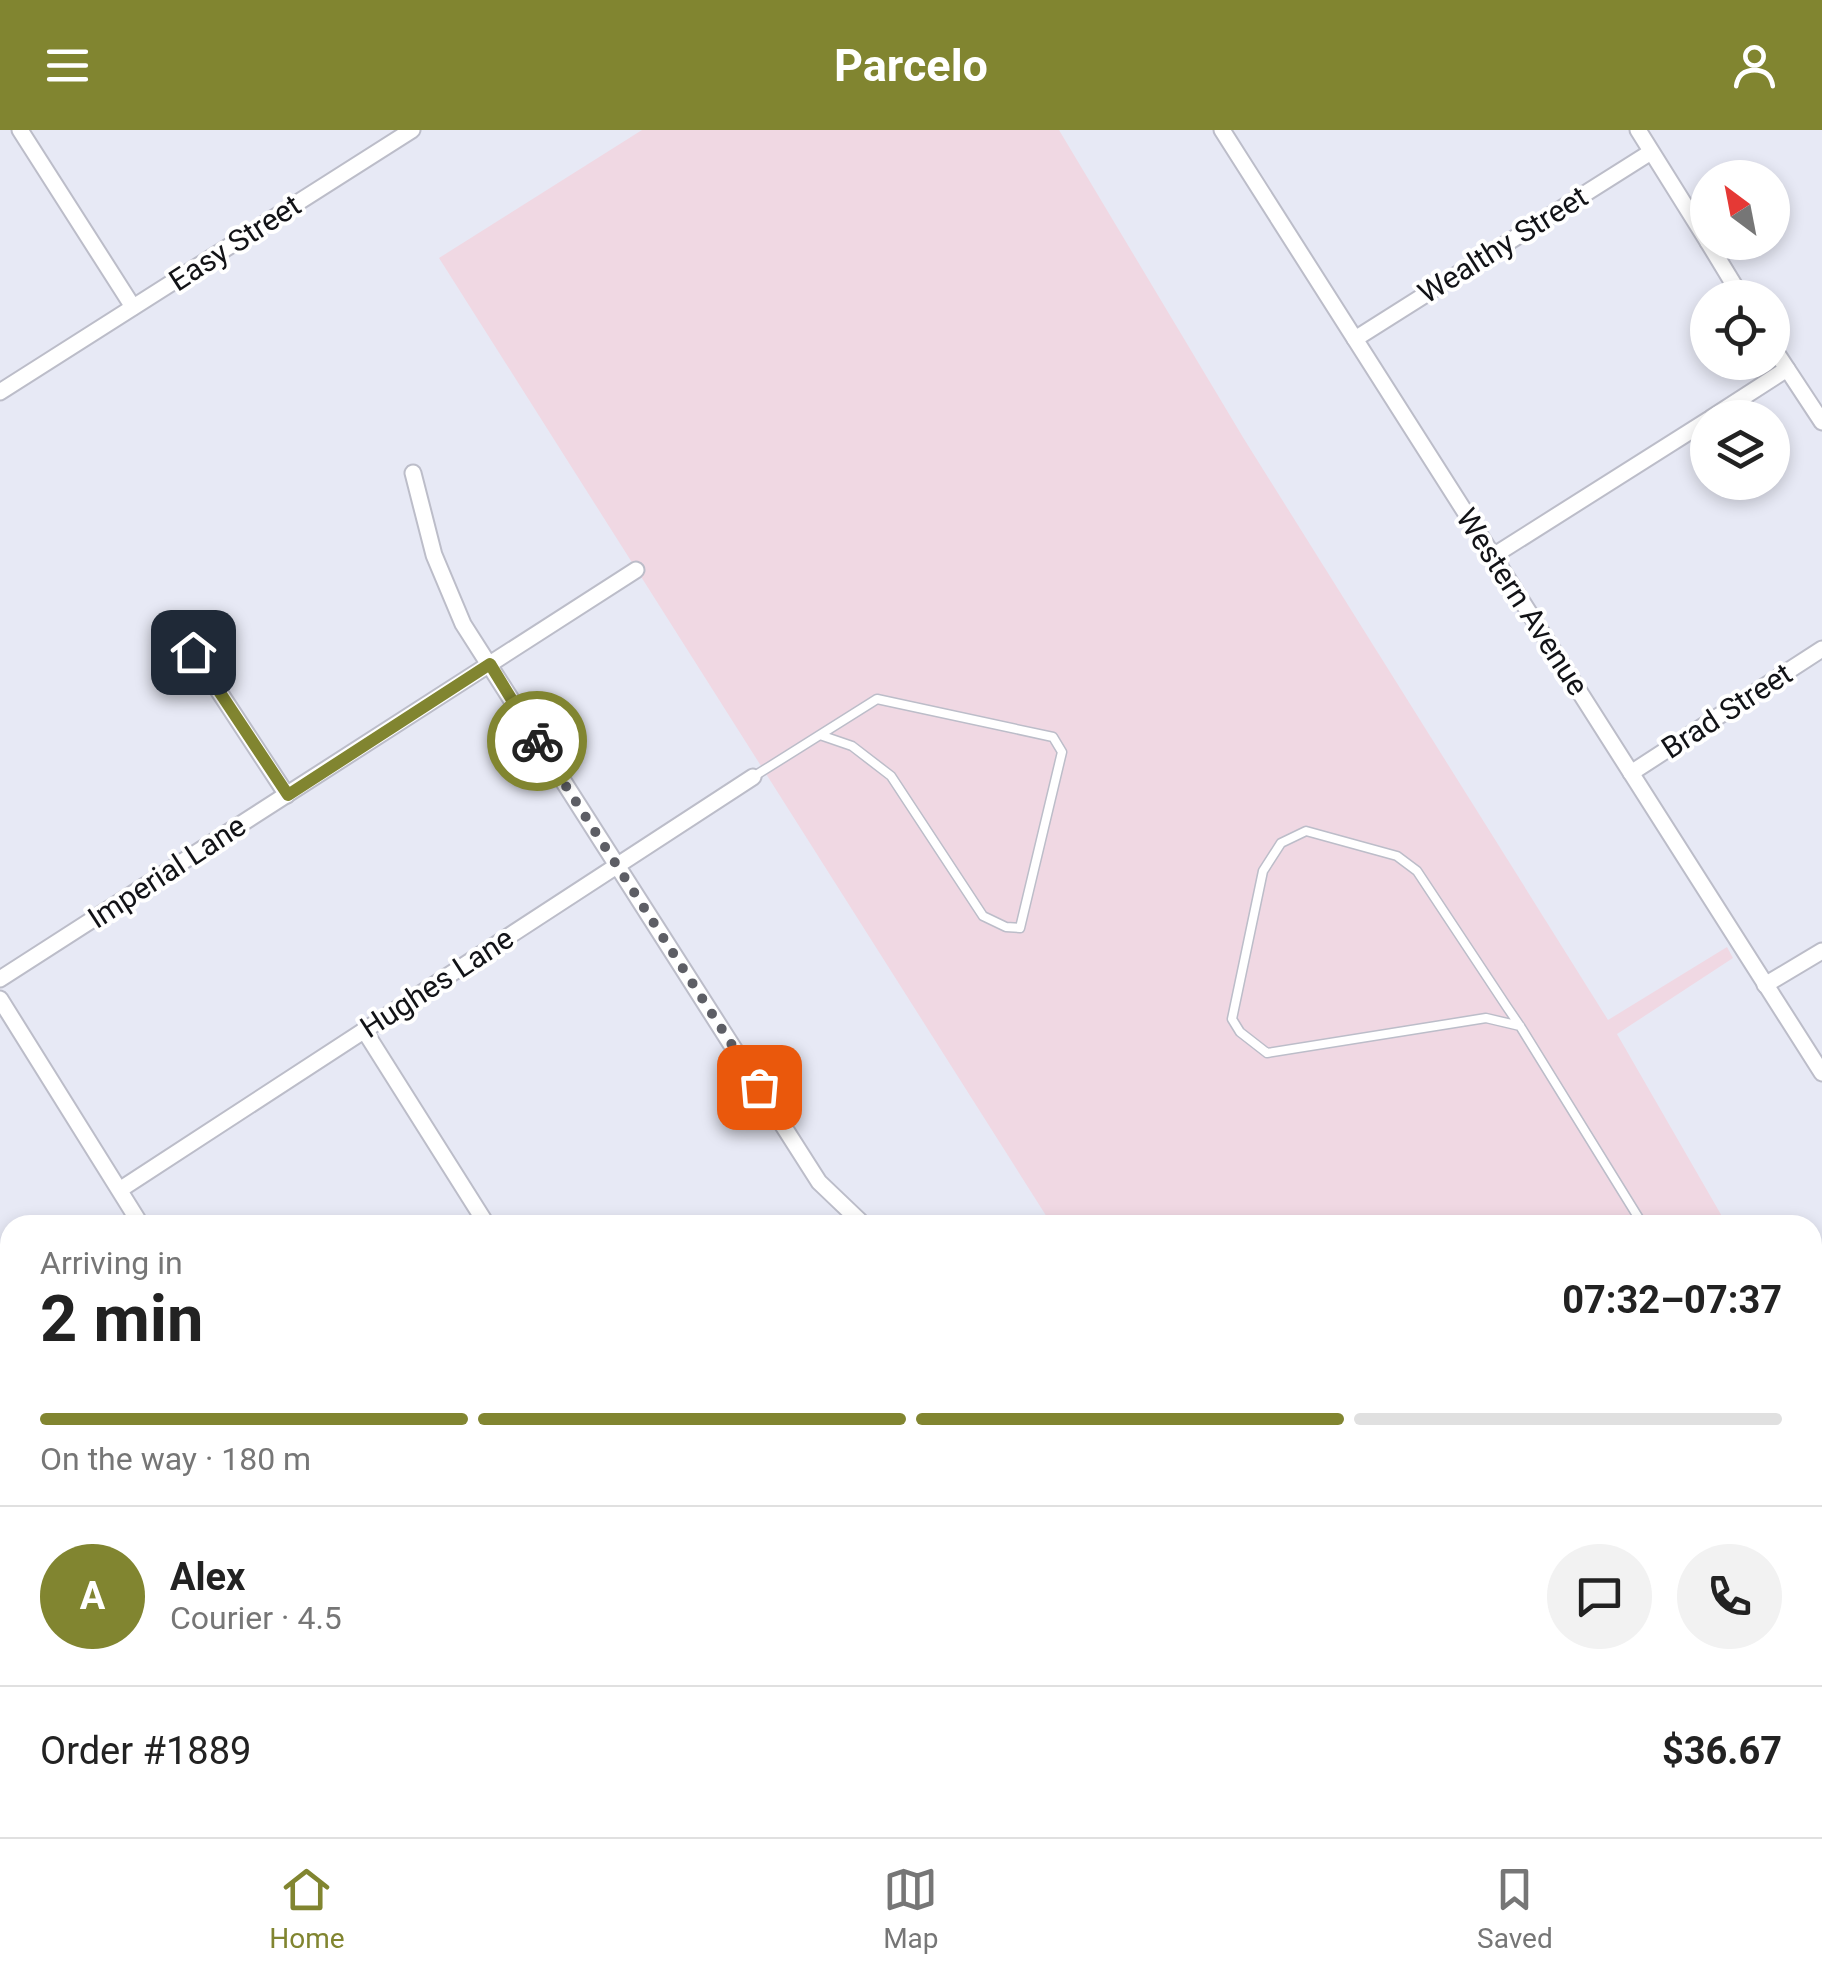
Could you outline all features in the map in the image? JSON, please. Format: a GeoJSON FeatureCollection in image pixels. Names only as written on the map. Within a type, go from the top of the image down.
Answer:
{"type":"FeatureCollection","features":[{"type":"Feature","properties":{"kind":"street"},"geometry":{"type":"LineString","coordinates":[[20,130],[133,307]]}},
{"type":"Feature","properties":{"kind":"street","name":"Easy Street"},"geometry":{"type":"LineString","coordinates":[[0,392],[412,130]]}},
{"type":"Feature","properties":{"kind":"street","name":"Western Avenue"},"geometry":{"type":"LineString","coordinates":[[1222,130],[1822,1073]]}},
{"type":"Feature","properties":{"kind":"street"},"geometry":{"type":"LineString","coordinates":[[1638,130],[1690,214]]}},
{"type":"Feature","properties":{"kind":"street","name":"Wealthy Street"},"geometry":{"type":"LineString","coordinates":[[1355,339],[1651,152]]}},
{"type":"Feature","properties":{"kind":"street"},"geometry":{"type":"LineString","coordinates":[[1790,374],[1822,422]]}},
{"type":"Feature","properties":{"kind":"street"},"geometry":{"type":"LineString","coordinates":[[1740,400],[1771,380]]}},
{"type":"Feature","properties":{"kind":"street"},"geometry":{"type":"LineString","coordinates":[[1493,556],[1690,432]]}},
{"type":"Feature","properties":{"kind":"street"},"geometry":{"type":"LineString","coordinates":[[412,473],[453,605],[820,1182],[854,1215]]}},
{"type":"Feature","properties":{"kind":"street","name":"Imperial Lane"},"geometry":{"type":"LineString","coordinates":[[0,979],[636,570]]}},
{"type":"Feature","properties":{"kind":"street"},"geometry":{"type":"LineString","coordinates":[[174,624],[288,795]]}},
{"type":"Feature","properties":{"kind":"street","name":"Brad Street"},"geometry":{"type":"LineString","coordinates":[[1632,773],[1822,649]]}},
{"type":"Feature","properties":{"kind":"street","name":"Hughes Lane"},"geometry":{"type":"LineString","coordinates":[[121,1188],[753,777]]}},
{"type":"Feature","properties":{"kind":"street"},"geometry":{"type":"LineString","coordinates":[[1765,985],[1822,950]]}},
{"type":"Feature","properties":{"kind":"street"},"geometry":{"type":"LineString","coordinates":[[0,999],[136,1215]]}},
{"type":"Feature","properties":{"kind":"street"},"geometry":{"type":"LineString","coordinates":[[364,1030],[481,1215]]}},
{"type":"Feature","properties":{"kind":"lane"},"geometry":{"type":"LineString","coordinates":[[753,777],[877,699],[1057,740],[1062,752],[1020,928],[1006,927],[983,916],[882,768],[852,746],[820,735]]}},
{"type":"Feature","properties":{"kind":"lane"},"geometry":{"type":"LineString","coordinates":[[1520,1026],[1486,1018],[1283,1052],[1267,1053],[1252,1043],[1232,1019],[1264,871],[1281,843],[1306,832],[1397,856],[1417,870],[1520,1026],[1637,1215]]}},
{"type":"Feature","properties":{"kind":"shaded area"},"geometry":{"type":"Polygon","coordinates":[[[642,130],[1059,130],[1244,439],[1608,1020],[1727,947],[1733,958],[1617,1034],[1721,1215],[1046,1215],[439,258],[642,130]]]}},
{"type":"Feature","properties":{"kind":"way so far"},"geometry":{"type":"LineString","coordinates":[[537,741],[759,1087]]}},
{"type":"Feature","properties":{"kind":"route"},"geometry":{"type":"LineString","coordinates":[[193,652],[288,795],[490,664],[537,741]]}}]}
